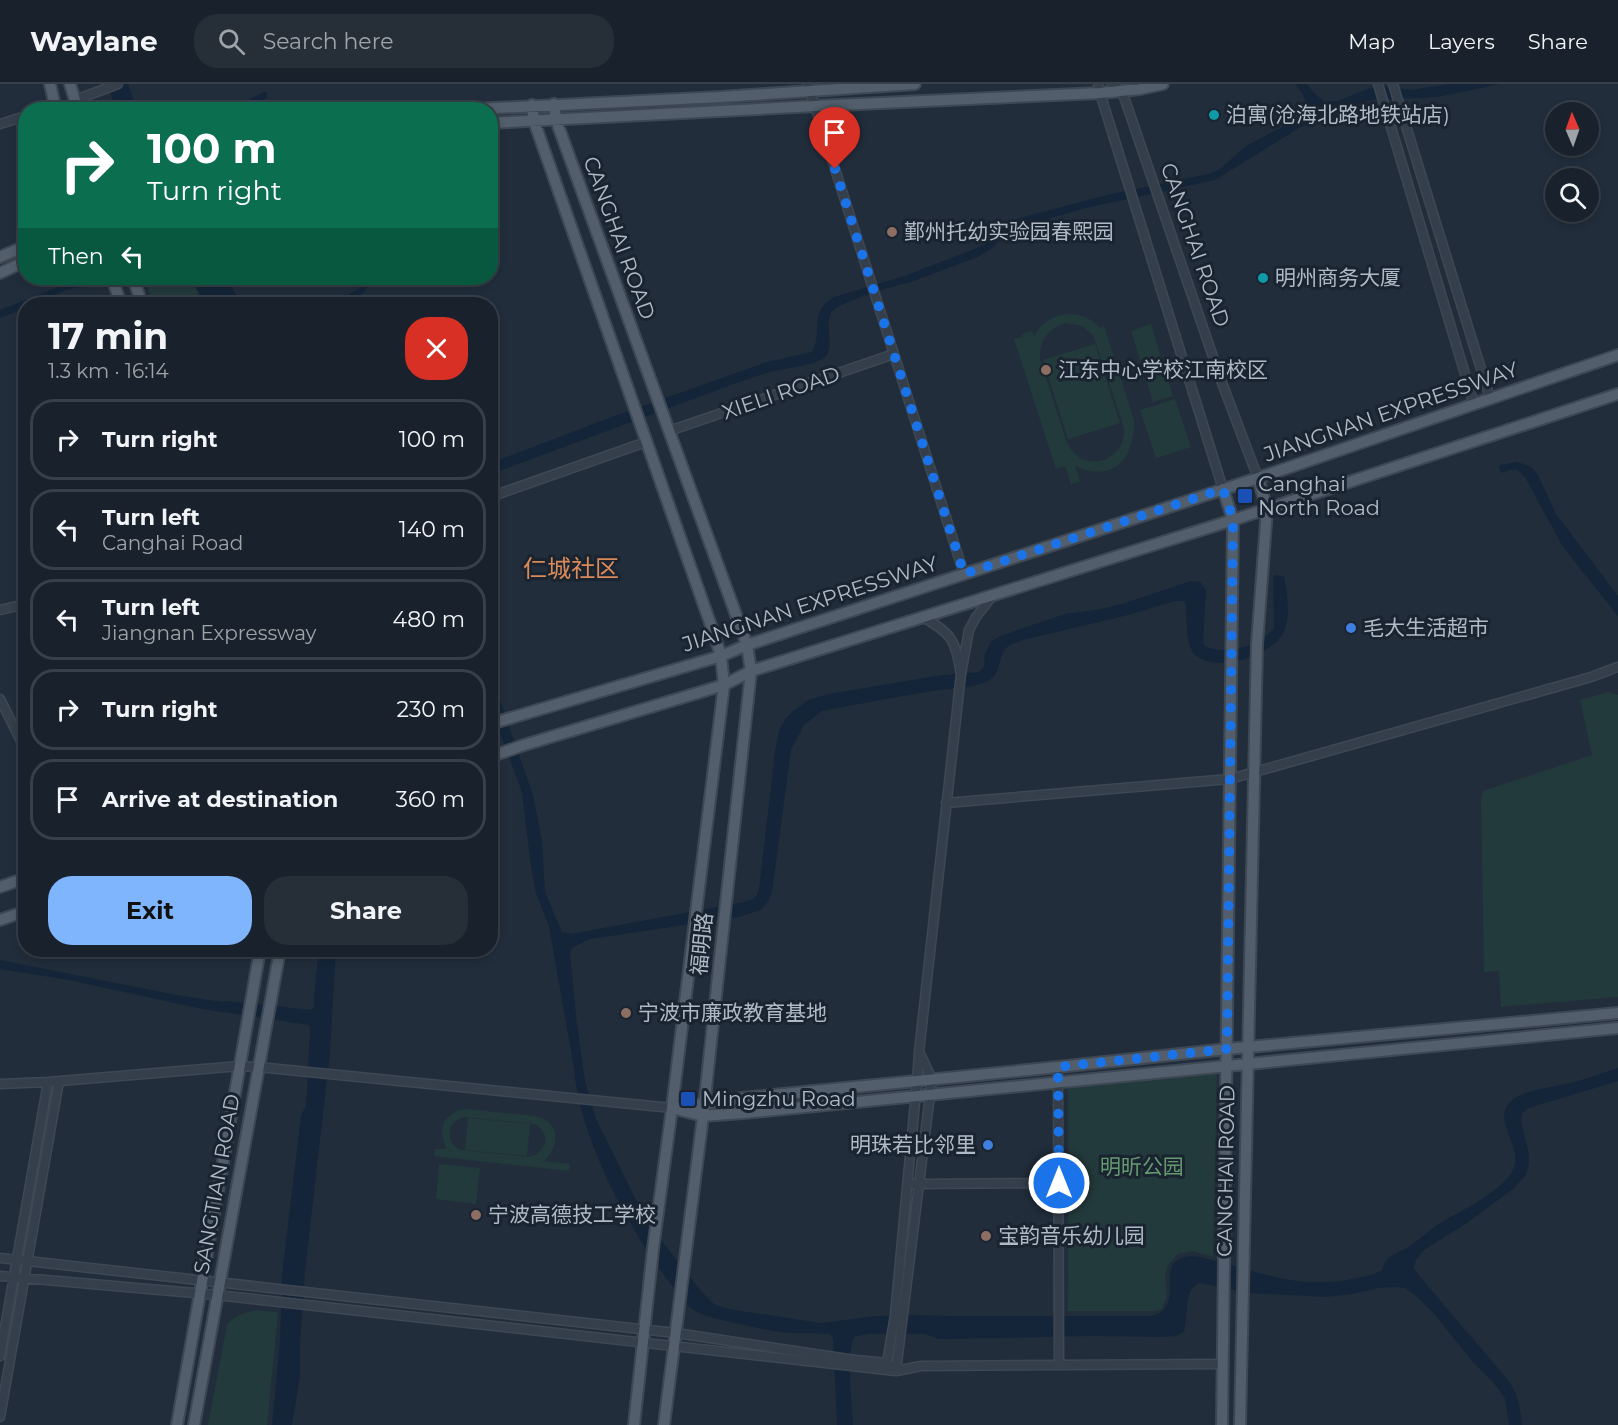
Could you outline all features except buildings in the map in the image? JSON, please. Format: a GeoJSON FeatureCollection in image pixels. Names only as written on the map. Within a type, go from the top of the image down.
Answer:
{"type":"FeatureCollection","features":[{"type":"Feature","properties":{"kind":"main road"},"geometry":{"type":"LineString","coordinates":[[51,84],[52,102]]}},
{"type":"Feature","properties":{"kind":"main road"},"geometry":{"type":"LineString","coordinates":[[70,84],[75,102]]}},
{"type":"Feature","properties":{"kind":"main road"},"geometry":{"type":"LineString","coordinates":[[498,107],[721,97],[809,87],[915,84]]}},
{"type":"Feature","properties":{"kind":"main road"},"geometry":{"type":"LineString","coordinates":[[498,123],[1099,89],[1122,91],[1163,84]]}},
{"type":"Feature","properties":{"kind":"main road","name":"CANGHAI ROAD"},"geometry":{"type":"LineString","coordinates":[[554,104],[555,120],[669,431]]}},
{"type":"Feature","properties":{"kind":"main road","name":"福明路"},"geometry":{"type":"LineString","coordinates":[[532,105],[534,121],[721,656],[724,684],[643,1329],[634,1425]]}},
{"type":"Feature","properties":{"kind":"main road"},"geometry":{"type":"LineString","coordinates":[[0,257],[18,249]]}},
{"type":"Feature","properties":{"kind":"main road"},"geometry":{"type":"LineString","coordinates":[[0,273],[18,265]]}},
{"type":"Feature","properties":{"kind":"main road","name":"JIANGNAN EXPRESSWAY"},"geometry":{"type":"LineString","coordinates":[[498,722],[721,656],[747,645],[1258,478],[1618,355]]}},
{"type":"Feature","properties":{"kind":"main road"},"geometry":{"type":"LineString","coordinates":[[498,755],[724,684],[751,671],[1267,509],[1618,394]]}},
{"type":"Feature","properties":{"kind":"main road","name":"福明路"},"geometry":{"type":"LineString","coordinates":[[664,1425],[705,1102],[751,671],[747,645],[669,431]]}},
{"type":"Feature","properties":{"kind":"main road","name":"CANGHAI ROAD"},"geometry":{"type":"LineString","coordinates":[[1240,1425],[1257,644],[1267,509],[1258,478]]}},
{"type":"Feature","properties":{"kind":"main road","name":"CANGHAI ROAD"},"geometry":{"type":"LineString","coordinates":[[1222,1425],[1233,519],[1223,489]]}},
{"type":"Feature","properties":{"kind":"main road"},"geometry":{"type":"LineString","coordinates":[[0,887],[18,881]]}},
{"type":"Feature","properties":{"kind":"main road"},"geometry":{"type":"LineString","coordinates":[[0,920],[18,914]]}},
{"type":"Feature","properties":{"kind":"main road","name":"SANGTIAN ROAD"},"geometry":{"type":"LineString","coordinates":[[177,1425],[259,957]]}},
{"type":"Feature","properties":{"kind":"main road","name":"SANGTIAN ROAD"},"geometry":{"type":"LineString","coordinates":[[194,1425],[279,957]]}},
{"type":"Feature","properties":{"kind":"main road"},"geometry":{"type":"LineString","coordinates":[[672,1108],[705,1102],[1227,1049],[1618,1013]]}},
{"type":"Feature","properties":{"kind":"main road"},"geometry":{"type":"LineString","coordinates":[[672,1108],[703,1116],[1618,1028]]}},
{"type":"Feature","properties":{"kind":"street"},"geometry":{"type":"LineString","coordinates":[[82,102],[118,84]]}},
{"type":"Feature","properties":{"kind":"street"},"geometry":{"type":"LineString","coordinates":[[1112,84],[1122,91]]}},
{"type":"Feature","properties":{"kind":"street"},"geometry":{"type":"LineString","coordinates":[[1378,84],[1474,404]]}},
{"type":"Feature","properties":{"kind":"street"},"geometry":{"type":"LineString","coordinates":[[1393,84],[1490,398]]}},
{"type":"Feature","properties":{"kind":"street"},"geometry":{"type":"LineString","coordinates":[[809,87],[964,574]]}},
{"type":"Feature","properties":{"kind":"street","name":"CANGHAI ROAD"},"geometry":{"type":"LineString","coordinates":[[1099,89],[1223,489]]}},
{"type":"Feature","properties":{"kind":"street","name":"CANGHAI ROAD"},"geometry":{"type":"LineString","coordinates":[[1122,91],[1222,383],[1258,478]]}},
{"type":"Feature","properties":{"kind":"street"},"geometry":{"type":"LineString","coordinates":[[0,124],[18,118]]}},
{"type":"Feature","properties":{"kind":"street","name":"XIELI ROAD"},"geometry":{"type":"LineString","coordinates":[[669,431],[894,354]]}},
{"type":"Feature","properties":{"kind":"street"},"geometry":{"type":"LineString","coordinates":[[498,494],[646,442]]}},
{"type":"Feature","properties":{"kind":"street"},"geometry":{"type":"LineString","coordinates":[[899,1314],[919,1052],[958,694],[969,630],[993,595]]}},
{"type":"Feature","properties":{"kind":"street"},"geometry":{"type":"LineString","coordinates":[[0,610],[18,606]]}},
{"type":"Feature","properties":{"kind":"street"},"geometry":{"type":"LineString","coordinates":[[922,617],[947,632],[957,652],[961,674]]}},
{"type":"Feature","properties":{"kind":"street"},"geometry":{"type":"LineString","coordinates":[[946,803],[1230,779],[1591,677],[1618,667]]}},
{"type":"Feature","properties":{"kind":"street"},"geometry":{"type":"LineString","coordinates":[[0,699],[18,736]]}},
{"type":"Feature","properties":{"kind":"street"},"geometry":{"type":"LineString","coordinates":[[896,1371],[895,1347],[899,1314],[932,1079],[919,1052]]}},
{"type":"Feature","properties":{"kind":"street"},"geometry":{"type":"LineString","coordinates":[[0,1084],[240,1066],[672,1108]]}},
{"type":"Feature","properties":{"kind":"street"},"geometry":{"type":"LineString","coordinates":[[1058,1067],[1059,1365]]}},
{"type":"Feature","properties":{"kind":"street"},"geometry":{"type":"LineString","coordinates":[[0,1417],[59,1081]]}},
{"type":"Feature","properties":{"kind":"street"},"geometry":{"type":"LineString","coordinates":[[0,1356],[48,1082]]}},
{"type":"Feature","properties":{"kind":"street"},"geometry":{"type":"LineString","coordinates":[[908,1185],[1059,1183]]}},
{"type":"Feature","properties":{"kind":"street"},"geometry":{"type":"LineString","coordinates":[[0,1258],[676,1333],[896,1371],[921,1366],[1223,1364]]}},
{"type":"Feature","properties":{"kind":"street"},"geometry":{"type":"LineString","coordinates":[[0,1276],[217,1295],[642,1342],[821,1358]]}},
{"type":"Feature","properties":{"kind":"street"},"geometry":{"type":"LineString","coordinates":[[887,1363],[895,1347]]}},
{"type":"Feature","properties":{"kind":"street"},"geometry":{"type":"LineString","coordinates":[[856,1363],[887,1363],[896,1371]]}},
{"type":"Feature","properties":{"kind":"green space"},"geometry":{"type":"Polygon","coordinates":[[[147,285],[194,285],[200,297],[151,297],[147,285]]]}},
{"type":"Feature","properties":{"kind":"green space"},"geometry":{"type":"Polygon","coordinates":[[[1062,315],[1081,316],[1100,328],[1104,326],[1134,420],[1131,446],[1120,464],[1101,472],[1075,466],[1080,481],[1071,484],[1065,466],[1056,469],[1014,339],[1032,331],[1034,336],[1044,323],[1062,315]],[[1065,323],[1049,332],[1041,347],[1040,359],[1070,448],[1078,457],[1094,462],[1114,454],[1123,440],[1124,428],[1093,335],[1082,326],[1065,323]]]}},
{"type":"Feature","properties":{"kind":"green space"},"geometry":{"type":"Polygon","coordinates":[[[1151,324],[1173,396],[1153,402],[1131,331],[1151,324]]]}},
{"type":"Feature","properties":{"kind":"green space"},"geometry":{"type":"Polygon","coordinates":[[[1095,344],[1120,423],[1068,439],[1043,360],[1095,344]]]}},
{"type":"Feature","properties":{"kind":"green space"},"geometry":{"type":"Polygon","coordinates":[[[1175,399],[1191,447],[1156,458],[1140,410],[1175,399]]]}},
{"type":"Feature","properties":{"kind":"green space"},"geometry":{"type":"Polygon","coordinates":[[[1608,692],[1618,695],[1618,997],[1501,1007],[1499,971],[1484,972],[1481,800],[1483,791],[1592,755],[1580,700],[1608,692]]]}},
{"type":"Feature","properties":{"kind":"green space","name":"明昕公园"},"geometry":{"type":"Polygon","coordinates":[[[1217,1073],[1213,1257],[1193,1251],[1178,1254],[1168,1265],[1165,1276],[1167,1295],[1162,1309],[1155,1311],[1068,1311],[1068,1087],[1217,1073]]]}},
{"type":"Feature","properties":{"kind":"green space"},"geometry":{"type":"Polygon","coordinates":[[[464,1109],[535,1116],[543,1119],[553,1128],[555,1134],[553,1148],[544,1161],[570,1164],[569,1171],[434,1156],[435,1149],[447,1149],[442,1130],[446,1119],[464,1109]],[[464,1117],[458,1119],[451,1127],[450,1137],[460,1150],[529,1157],[540,1151],[545,1142],[544,1133],[535,1124],[464,1117]]]}},
{"type":"Feature","properties":{"kind":"green space"},"geometry":{"type":"Polygon","coordinates":[[[468,1118],[530,1124],[527,1156],[465,1150],[468,1118]]]}},
{"type":"Feature","properties":{"kind":"green space"},"geometry":{"type":"Polygon","coordinates":[[[439,1164],[480,1168],[476,1204],[436,1199],[439,1164]]]}},
{"type":"Feature","properties":{"kind":"green space"},"geometry":{"type":"Polygon","coordinates":[[[255,1310],[278,1312],[267,1425],[208,1425],[227,1325],[236,1317],[255,1310]]]}},
{"type":"Feature","properties":{"kind":"water"},"geometry":{"type":"Polygon","coordinates":[[[107,84],[128,84],[134,102],[113,102],[107,84]]]}},
{"type":"Feature","properties":{"kind":"water"},"geometry":{"type":"Polygon","coordinates":[[[1296,84],[1307,84],[1325,102],[1338,101],[1370,88],[1382,86],[1411,90],[1450,84],[1500,84],[1438,97],[1372,100],[1356,104],[1299,128],[1215,180],[1086,208],[1019,227],[978,257],[908,283],[867,295],[835,309],[829,318],[829,349],[824,358],[820,360],[739,382],[498,471],[498,460],[767,362],[812,352],[817,337],[818,316],[826,303],[834,297],[904,276],[984,245],[1016,219],[1111,194],[1209,174],[1220,169],[1246,146],[1303,116],[1306,103],[1296,84]]]}},
{"type":"Feature","properties":{"kind":"water"},"geometry":{"type":"Polygon","coordinates":[[[264,92],[267,93],[267,98],[259,102],[244,102],[264,92]]]}},
{"type":"Feature","properties":{"kind":"water"},"geometry":{"type":"Polygon","coordinates":[[[63,285],[116,285],[81,287],[50,297],[33,297],[63,285]]]}},
{"type":"Feature","properties":{"kind":"water"},"geometry":{"type":"Polygon","coordinates":[[[195,285],[231,285],[237,297],[201,297],[195,285]]]}},
{"type":"Feature","properties":{"kind":"water"},"geometry":{"type":"Polygon","coordinates":[[[366,285],[364,292],[359,297],[345,297],[366,285]]]}},
{"type":"Feature","properties":{"kind":"water"},"geometry":{"type":"Polygon","coordinates":[[[18,303],[18,311],[0,318],[0,310],[18,303]]]}},
{"type":"Feature","properties":{"kind":"water"},"geometry":{"type":"Polygon","coordinates":[[[1517,462],[1530,466],[1538,475],[1556,514],[1618,596],[1618,616],[1563,547],[1526,479],[1518,470],[1512,469],[1501,473],[1500,465],[1517,462]]]}},
{"type":"Feature","properties":{"kind":"water"},"geometry":{"type":"Polygon","coordinates":[[[1275,575],[1284,576],[1288,606],[1285,628],[1275,643],[1265,650],[1238,661],[1211,662],[1200,658],[1192,651],[1188,640],[1186,605],[1184,601],[1175,601],[1014,643],[1003,652],[995,675],[986,682],[822,711],[804,725],[791,750],[772,892],[768,902],[760,910],[739,917],[590,939],[572,948],[570,954],[577,1025],[585,1081],[596,1119],[638,1204],[664,1244],[701,1291],[714,1304],[728,1309],[821,1323],[877,1316],[914,1315],[1150,1316],[1161,1312],[1167,1305],[1172,1266],[1177,1261],[1190,1256],[1303,1281],[1334,1281],[1363,1277],[1382,1270],[1392,1255],[1412,1245],[1437,1225],[1494,1191],[1509,1176],[1514,1167],[1515,1157],[1504,1120],[1509,1103],[1529,1092],[1618,1068],[1618,1081],[1529,1108],[1522,1113],[1521,1123],[1529,1153],[1529,1165],[1525,1176],[1513,1189],[1467,1223],[1424,1250],[1416,1260],[1414,1268],[1420,1277],[1508,1380],[1515,1391],[1522,1425],[1509,1425],[1505,1398],[1493,1382],[1473,1362],[1435,1315],[1405,1288],[1379,1288],[1325,1297],[1250,1293],[1199,1283],[1192,1288],[1189,1294],[1184,1332],[1176,1336],[939,1339],[925,1334],[868,1334],[854,1337],[850,1355],[853,1425],[837,1425],[833,1338],[830,1334],[769,1330],[695,1311],[682,1299],[655,1262],[623,1210],[609,1182],[585,1123],[578,1095],[549,926],[536,893],[531,867],[522,792],[498,728],[498,695],[533,795],[542,840],[545,892],[562,932],[571,934],[744,902],[755,898],[759,890],[779,731],[785,719],[808,700],[829,694],[942,675],[979,672],[984,667],[985,654],[991,642],[1000,636],[1065,614],[1122,604],[1191,581],[1200,582],[1206,590],[1203,643],[1206,647],[1224,650],[1243,647],[1260,640],[1274,628],[1273,578],[1275,575]]]}},
{"type":"Feature","properties":{"kind":"water"},"geometry":{"type":"Polygon","coordinates":[[[318,957],[336,957],[330,1053],[305,1271],[300,1376],[292,1425],[272,1425],[280,1341],[282,1275],[301,1116],[306,1105],[309,1025],[202,1009],[69,980],[0,969],[0,960],[176,995],[223,1002],[311,1010],[314,1008],[318,957]]]}},
{"type":"Feature","properties":{"kind":"place","name":"泊寓(沧海北路地铁站店)"},"geometry":{"type":"Point","coordinates":[1214,115]}},
{"type":"Feature","properties":{"kind":"place","name":"鄞州托幼实验园春熙园"},"geometry":{"type":"Point","coordinates":[892,232]}},
{"type":"Feature","properties":{"kind":"place","name":"明州商务大厦"},"geometry":{"type":"Point","coordinates":[1263,278]}},
{"type":"Feature","properties":{"kind":"place","name":"江东中心学校江南校区"},"geometry":{"type":"Point","coordinates":[1046,370]}},
{"type":"Feature","properties":{"kind":"place","name":"Canghai North Road"},"geometry":{"type":"Point","coordinates":[1245,496]}},
{"type":"Feature","properties":{"kind":"place","name":"毛大生活超市"},"geometry":{"type":"Point","coordinates":[1351,628]}},
{"type":"Feature","properties":{"kind":"place","name":"宁波市廉政教育基地"},"geometry":{"type":"Point","coordinates":[626,1013]}},
{"type":"Feature","properties":{"kind":"place","name":"Mingzhu Road"},"geometry":{"type":"Point","coordinates":[688,1099]}},
{"type":"Feature","properties":{"kind":"place","name":"明珠若比邻里"},"geometry":{"type":"Point","coordinates":[988,1145]}},
{"type":"Feature","properties":{"kind":"place","name":"宁波高德技工学校"},"geometry":{"type":"Point","coordinates":[476,1215]}},
{"type":"Feature","properties":{"kind":"place","name":"宝韵音乐幼儿园"},"geometry":{"type":"Point","coordinates":[986,1236]}},
{"type":"Feature","properties":{"kind":"district","name":"仁城社区"},"geometry":{"type":"Point","coordinates":[571,569]}},
{"type":"Feature","properties":{"kind":"route"},"geometry":{"type":"LineString","coordinates":[[835,169],[964,574],[1223,489],[1233,519],[1227,1049],[1058,1067],[1059,1183]]}}]}
